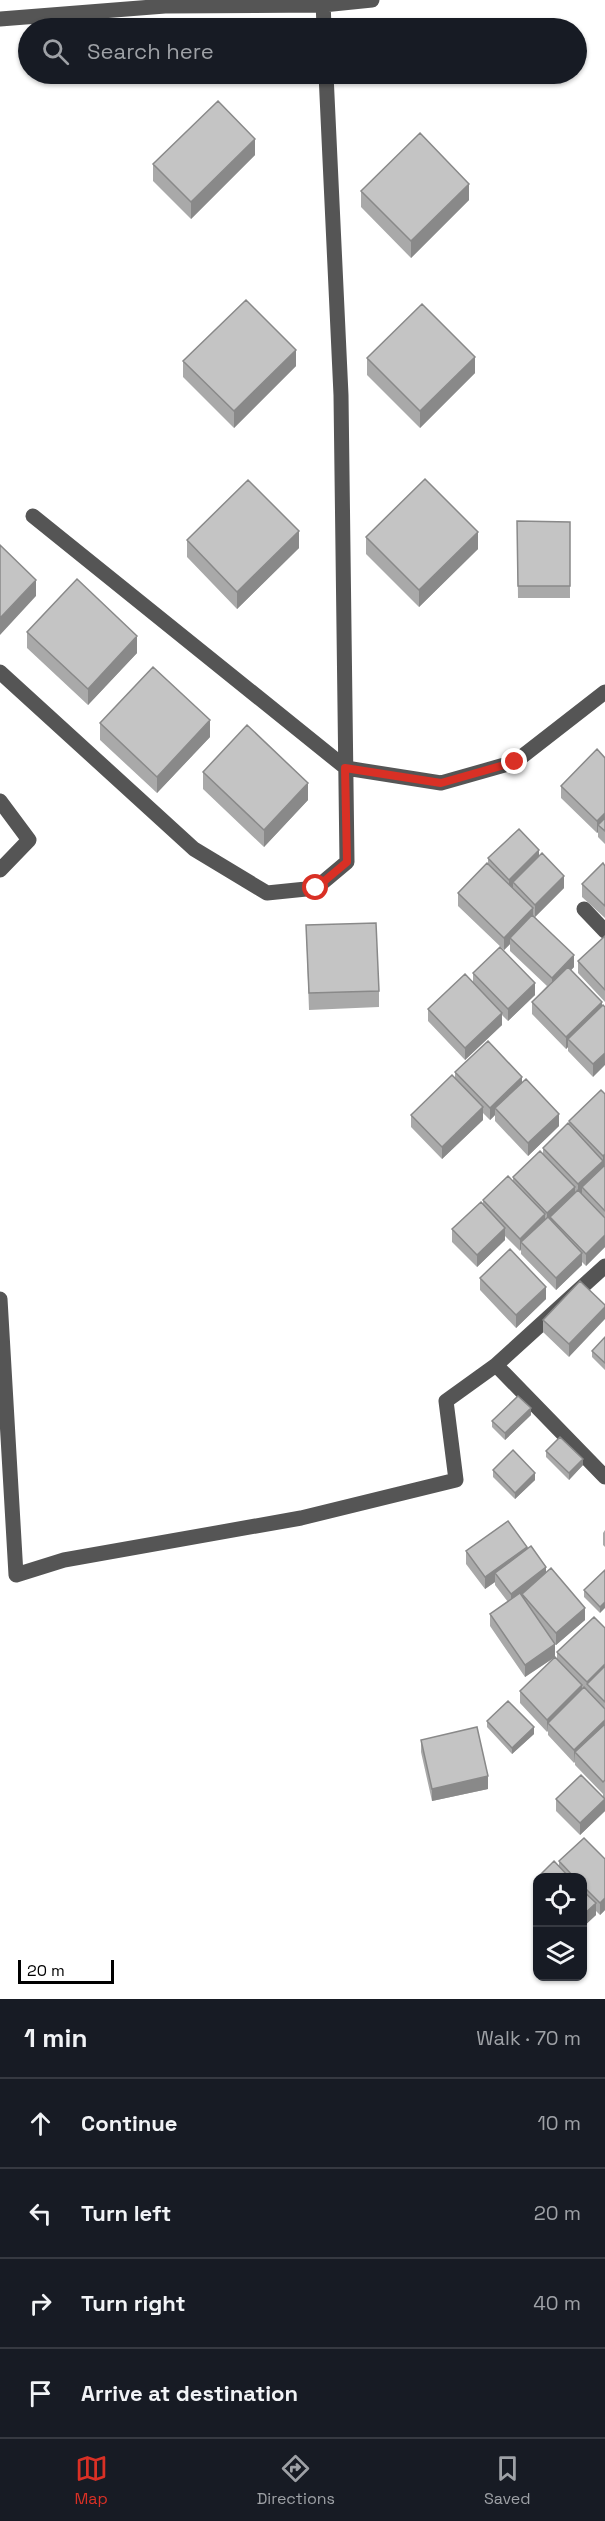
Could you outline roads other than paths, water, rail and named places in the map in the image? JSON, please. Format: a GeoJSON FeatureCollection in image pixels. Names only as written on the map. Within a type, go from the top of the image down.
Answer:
{"type":"FeatureCollection","features":[{"type":"Feature","properties":{"kind":"street"},"geometry":{"type":"LineString","coordinates":[[0,19],[163,3],[372,0]]}},
{"type":"Feature","properties":{"kind":"street"},"geometry":{"type":"LineString","coordinates":[[323,2],[324,18]]}},
{"type":"Feature","properties":{"kind":"street"},"geometry":{"type":"LineString","coordinates":[[0,672],[194,849],[267,894],[316,888],[347,862],[340,395],[326,84]]}},
{"type":"Feature","properties":{"kind":"street"},"geometry":{"type":"LineString","coordinates":[[33,516],[345,768],[441,783],[515,762],[605,692]]}},
{"type":"Feature","properties":{"kind":"street"},"geometry":{"type":"LineString","coordinates":[[0,801],[29,840],[0,870]]}},
{"type":"Feature","properties":{"kind":"street"},"geometry":{"type":"LineString","coordinates":[[584,909],[605,932]]}},
{"type":"Feature","properties":{"kind":"street"},"geometry":{"type":"LineString","coordinates":[[0,1299],[16,1575],[64,1560],[301,1518],[456,1480],[446,1401],[496,1365],[585,1292],[605,1266]]}},
{"type":"Feature","properties":{"kind":"street"},"geometry":{"type":"LineString","coordinates":[[496,1365],[605,1477]]}}]}
